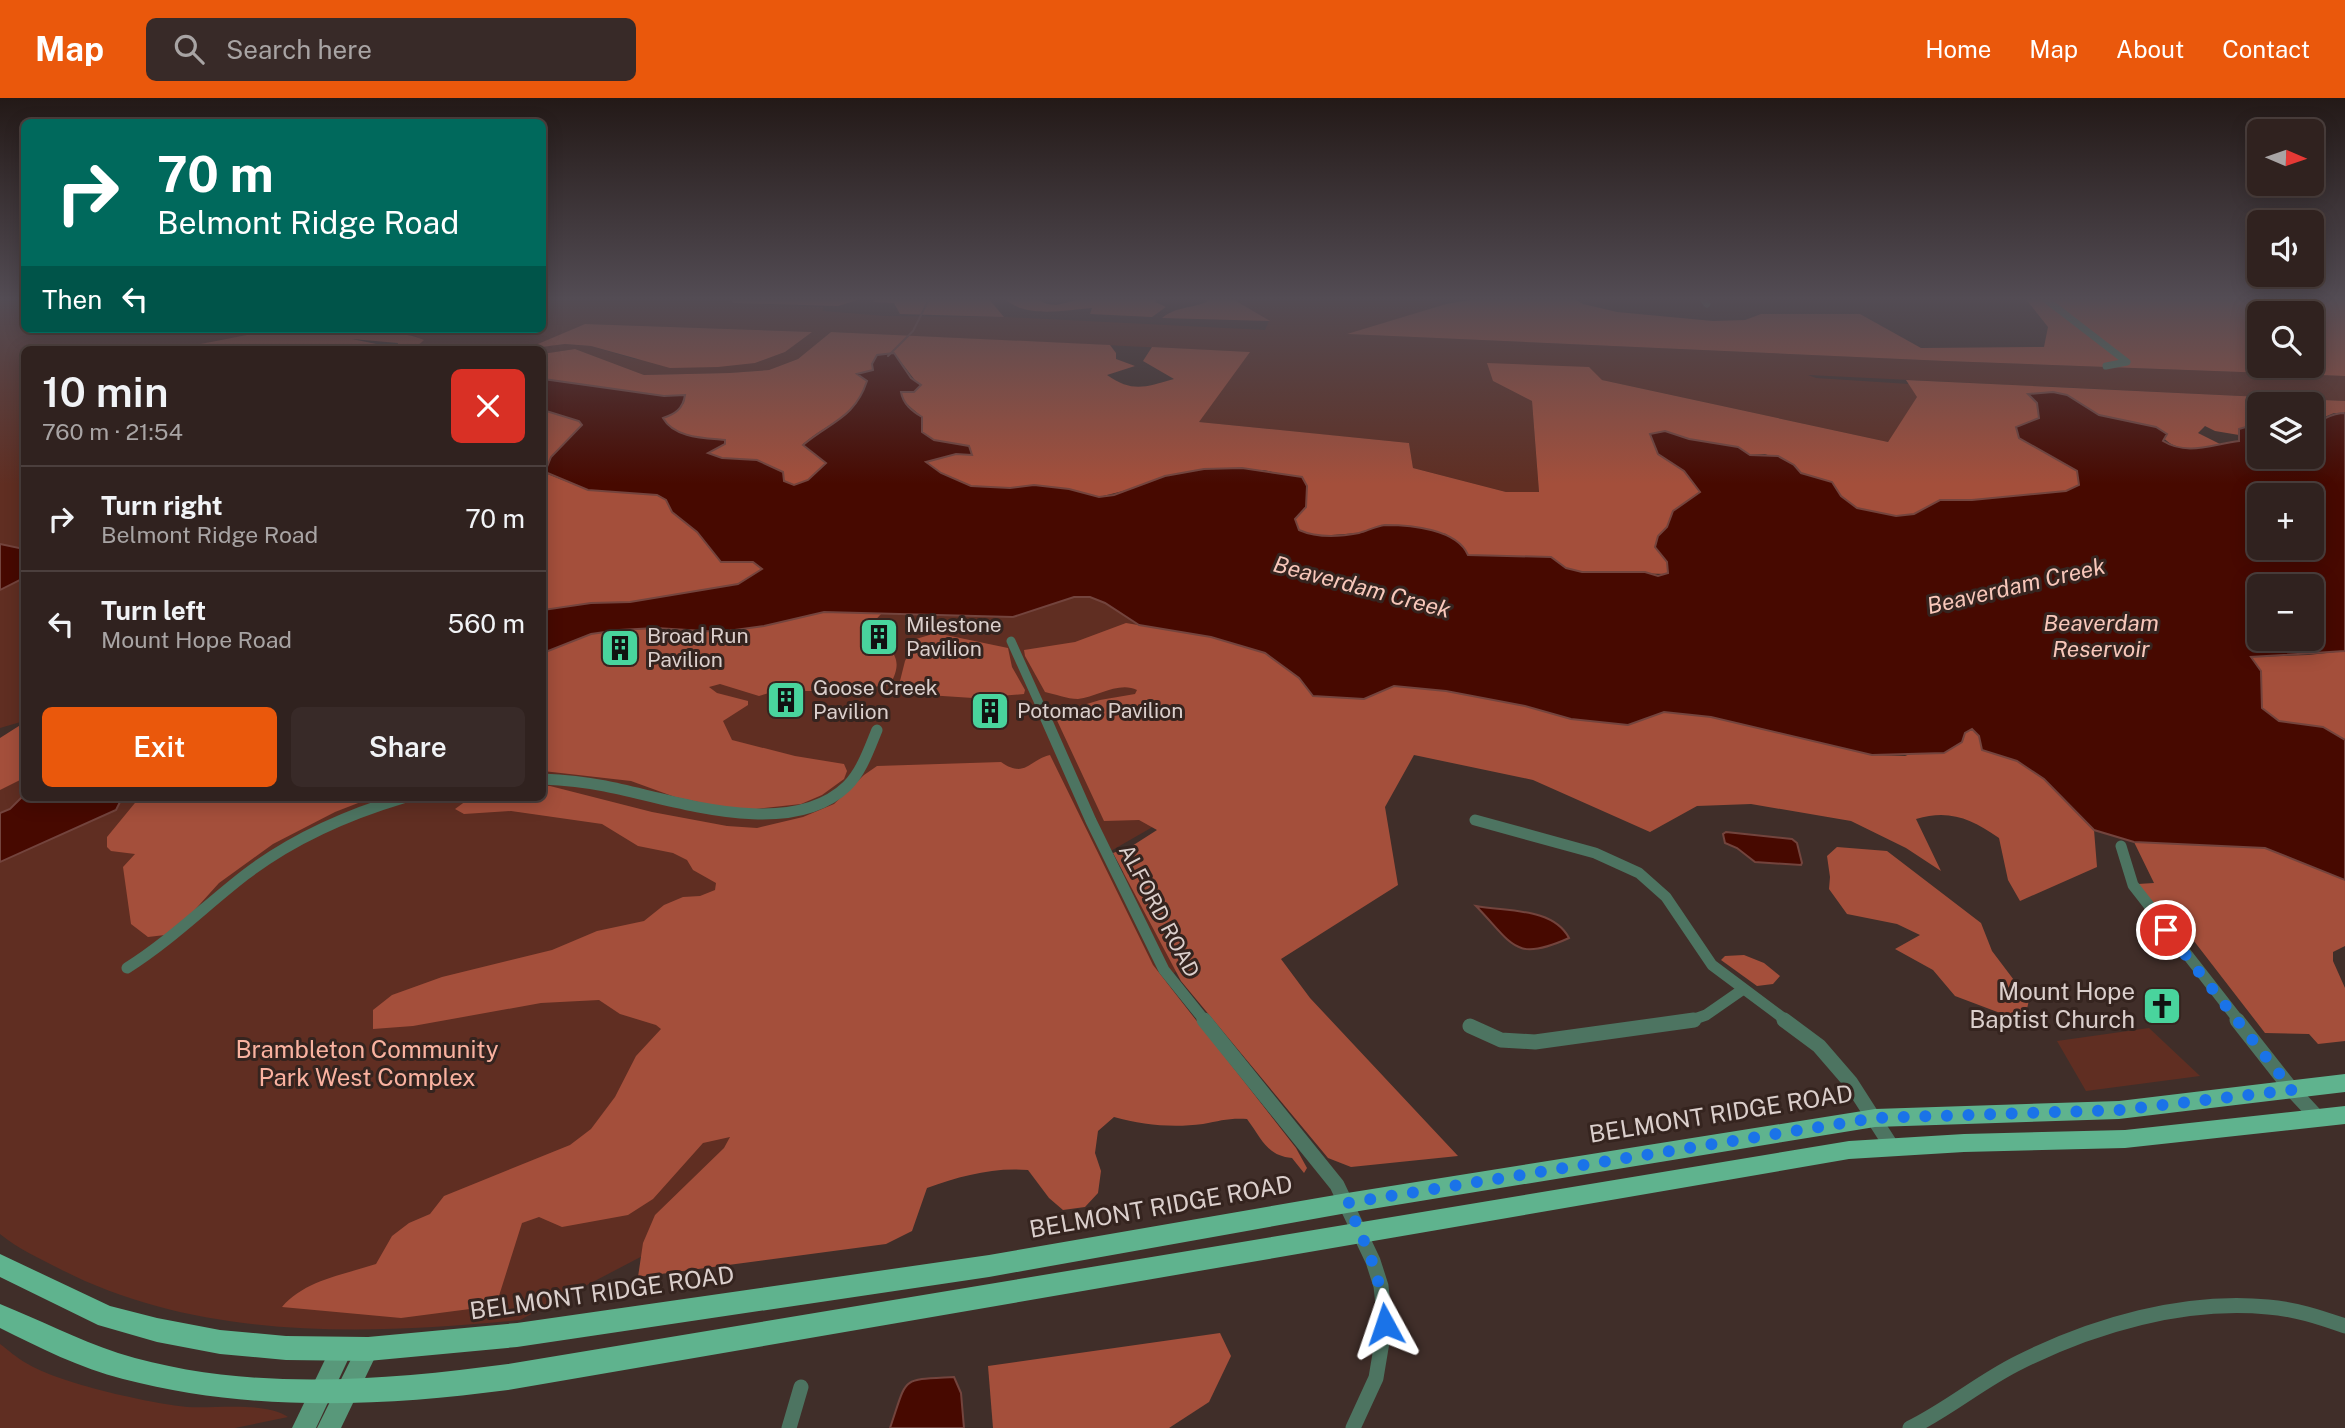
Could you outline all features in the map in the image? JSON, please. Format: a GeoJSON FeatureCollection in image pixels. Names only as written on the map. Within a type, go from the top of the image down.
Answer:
{"type":"FeatureCollection","features":[{"type":"Feature","properties":{"kind":"main road","name":"BELMONT RIDGE ROAD"},"geometry":{"type":"LineString","coordinates":[[0,1265],[107,1317],[157,1330],[220,1342],[368,1349],[517,1335],[989,1266],[1347,1203],[1875,1118],[2119,1110],[2345,1083]]}},
{"type":"Feature","properties":{"kind":"main road"},"geometry":{"type":"LineString","coordinates":[[0,1316],[90,1357],[163,1377],[264,1390],[346,1394],[508,1377],[1773,1162],[1892,1147],[2125,1139],[2345,1115]]}},
{"type":"Feature","properties":{"kind":"main road"},"geometry":{"type":"LineString","coordinates":[[304,1428],[342,1349]]}},
{"type":"Feature","properties":{"kind":"main road"},"geometry":{"type":"LineString","coordinates":[[329,1428],[368,1349]]}},
{"type":"Feature","properties":{"kind":"street"},"geometry":{"type":"LineString","coordinates":[[2106,366],[2127,362],[2124,360]]}},
{"type":"Feature","properties":{"kind":"street","name":"ALFORD ROAD"},"geometry":{"type":"LineString","coordinates":[[1010,640],[1091,821],[1164,970],[1337,1185],[1361,1233],[1381,1286],[1385,1324],[1376,1378],[1353,1428]]}},
{"type":"Feature","properties":{"kind":"street"},"geometry":{"type":"LineString","coordinates":[[546,779],[612,787],[708,812],[771,814],[808,807],[846,787],[861,766],[877,730]]}},
{"type":"Feature","properties":{"kind":"street"},"geometry":{"type":"LineString","coordinates":[[127,968],[171,940],[228,889],[267,859],[327,826],[395,801]]}},
{"type":"Feature","properties":{"kind":"street"},"geometry":{"type":"LineString","coordinates":[[1475,820],[1595,853],[1639,873],[1666,897],[1712,965],[1819,1045],[1843,1071],[1892,1147]]}},
{"type":"Feature","properties":{"kind":"street"},"geometry":{"type":"LineString","coordinates":[[2121,846],[2133,885],[2292,1090],[2318,1118]]}},
{"type":"Feature","properties":{"kind":"street"},"geometry":{"type":"LineString","coordinates":[[1470,1026],[1492,1039],[1524,1042],[1672,1025],[1706,1015],[1742,990]]}},
{"type":"Feature","properties":{"kind":"street"},"geometry":{"type":"LineString","coordinates":[[1910,1428],[2018,1363],[2064,1342],[2127,1321],[2180,1311],[2257,1304],[2331,1320],[2345,1326]]}},
{"type":"Feature","properties":{"kind":"street"},"geometry":{"type":"LineString","coordinates":[[789,1428],[801,1387]]}},
{"type":"Feature","properties":{"kind":"green space"},"geometry":{"type":"Polygon","coordinates":[[[0,360],[21,360],[21,722],[0,728],[0,360]]]}},
{"type":"Feature","properties":{"kind":"green space"},"geometry":{"type":"Polygon","coordinates":[[[604,360],[755,363],[763,360],[795,360],[769,370],[644,375],[604,360]]]}},
{"type":"Feature","properties":{"kind":"green space"},"geometry":{"type":"Polygon","coordinates":[[[1243,360],[1924,360],[2247,372],[2247,378],[2345,376],[2345,401],[2324,400],[2324,392],[2247,392],[2247,396],[1808,375],[1816,378],[1909,384],[1918,397],[1888,442],[1602,380],[1493,381],[1532,401],[1539,493],[1506,492],[1413,468],[1409,443],[1198,422],[1243,360]]]}},
{"type":"Feature","properties":{"kind":"green space","name":"Brambleton Community Park West Complex"},"geometry":{"type":"Polygon","coordinates":[[[970,574],[1259,618],[1184,809],[1109,852],[1120,873],[1250,859],[1390,854],[1175,972],[1165,983],[520,1320],[345,1329],[227,1321],[170,1309],[114,1292],[60,1269],[0,1234],[0,759],[21,747],[21,801],[546,801],[546,607],[970,574]]]}},
{"type":"Feature","properties":{"kind":"green space"},"geometry":{"type":"Polygon","coordinates":[[[2149,1028],[2200,1076],[2086,1091],[2057,1041],[2149,1028]]]}},
{"type":"Feature","properties":{"kind":"green space"},"geometry":{"type":"Polygon","coordinates":[[[0,1344],[41,1370],[104,1391],[187,1407],[253,1407],[288,1417],[235,1428],[0,1428],[0,1344]]]}},
{"type":"Feature","properties":{"kind":"shaded area"},"geometry":{"type":"Polygon","coordinates":[[[546,360],[604,360],[644,375],[769,370],[795,360],[885,360],[873,370],[858,375],[867,381],[849,411],[803,444],[826,463],[808,480],[794,485],[784,481],[757,460],[722,458],[707,453],[725,444],[725,440],[690,436],[674,430],[662,418],[684,403],[685,395],[664,396],[546,379],[546,360]]]}},
{"type":"Feature","properties":{"kind":"shaded area"},"geometry":{"type":"Polygon","coordinates":[[[642,360],[763,360],[718,367],[670,368],[642,360]]]}},
{"type":"Feature","properties":{"kind":"shaded area"},"geometry":{"type":"Polygon","coordinates":[[[899,360],[1119,360],[1135,366],[1107,375],[1124,384],[1139,387],[1174,379],[1144,360],[1244,360],[1199,422],[1409,443],[1413,468],[1506,492],[1539,492],[1532,401],[1493,381],[1487,363],[1589,367],[1602,380],[1888,442],[1917,397],[1906,380],[2247,396],[2247,427],[2239,429],[2239,435],[2215,431],[2205,426],[2198,433],[2222,445],[2203,449],[2184,448],[2168,442],[2156,427],[2099,415],[2067,395],[2028,394],[2037,403],[2039,418],[2017,427],[2019,438],[2077,471],[2079,485],[2066,491],[1972,500],[1940,500],[1914,514],[1896,516],[1857,508],[1841,496],[1832,482],[1801,473],[1794,465],[1765,454],[1750,455],[1737,447],[1689,439],[1665,431],[1658,454],[1684,471],[1700,492],[1673,511],[1667,527],[1658,536],[1655,547],[1667,562],[1668,574],[1582,572],[1566,568],[1551,557],[1468,555],[1446,534],[1415,528],[1383,525],[1358,533],[1311,535],[1299,530],[1294,519],[1306,507],[1307,486],[1302,478],[1263,470],[1135,488],[1099,497],[1069,489],[1034,485],[1010,488],[971,486],[941,473],[925,461],[956,454],[972,454],[969,446],[934,440],[922,432],[922,417],[902,400],[900,392],[917,383],[899,360]]]}},
{"type":"Feature","properties":{"kind":"shaded area"},"geometry":{"type":"Polygon","coordinates":[[[1924,360],[2247,360],[2247,372],[1945,361],[1924,360]]]}},
{"type":"Feature","properties":{"kind":"shaded area"},"geometry":{"type":"Polygon","coordinates":[[[2324,360],[2345,360],[2345,376],[2324,375],[2324,360]]]}},
{"type":"Feature","properties":{"kind":"shaded area"},"geometry":{"type":"Polygon","coordinates":[[[2324,400],[2345,401],[2345,413],[2334,413],[2324,417],[2324,400]]]}},
{"type":"Feature","properties":{"kind":"shaded area"},"geometry":{"type":"Polygon","coordinates":[[[546,411],[579,421],[582,425],[563,444],[546,471],[546,411]]]}},
{"type":"Feature","properties":{"kind":"shaded area"},"geometry":{"type":"Polygon","coordinates":[[[546,473],[588,490],[656,495],[666,500],[672,512],[697,532],[721,562],[753,562],[762,569],[738,584],[630,602],[591,603],[546,610],[546,473]]]}},
{"type":"Feature","properties":{"kind":"shaded area"},"geometry":{"type":"Polygon","coordinates":[[[824,612],[882,613],[866,630],[869,637],[890,650],[896,661],[890,685],[835,691],[776,691],[759,696],[720,684],[709,687],[717,693],[748,701],[748,705],[723,721],[732,740],[795,756],[844,764],[847,771],[844,779],[822,795],[801,804],[730,809],[675,797],[631,781],[546,771],[546,651],[569,640],[614,630],[644,628],[685,632],[738,629],[824,612]]]}},
{"type":"Feature","properties":{"kind":"shaded area"},"geometry":{"type":"Polygon","coordinates":[[[1126,623],[1211,637],[1265,653],[1299,678],[1314,696],[1364,699],[1394,686],[1446,691],[1525,706],[1571,719],[1628,725],[1664,712],[1711,717],[1872,755],[1905,756],[1972,729],[1979,736],[1982,750],[2017,761],[2044,779],[2094,830],[2097,867],[2020,901],[2008,880],[1999,838],[1960,818],[1939,815],[1916,819],[1941,871],[1906,848],[1851,821],[1751,804],[1697,806],[1650,832],[1533,780],[1414,755],[1385,807],[1398,885],[1281,959],[1310,998],[1458,1156],[1351,1167],[1328,1158],[1181,981],[1113,853],[1132,846],[1157,830],[1139,820],[1104,821],[1054,714],[1100,700],[1135,694],[1137,690],[1115,688],[1078,699],[1045,692],[1025,656],[1024,650],[1075,642],[1126,623]]]}},
{"type":"Feature","properties":{"kind":"shaded area"},"geometry":{"type":"Polygon","coordinates":[[[936,633],[1008,648],[1012,667],[1025,690],[1024,694],[973,698],[897,693],[905,661],[916,639],[936,633]]]}},
{"type":"Feature","properties":{"kind":"shaded area"},"geometry":{"type":"Polygon","coordinates":[[[2345,651],[2345,740],[2323,727],[2279,721],[2262,708],[2261,671],[2251,657],[2345,651]]]}},
{"type":"Feature","properties":{"kind":"shaded area"},"geometry":{"type":"Polygon","coordinates":[[[21,725],[21,780],[0,790],[0,738],[21,725]]]}},
{"type":"Feature","properties":{"kind":"shaded area"},"geometry":{"type":"Polygon","coordinates":[[[1050,755],[1153,965],[1296,1148],[1307,1168],[1304,1173],[1292,1158],[1270,1150],[1247,1119],[1169,1126],[1114,1117],[1098,1131],[1095,1153],[1101,1171],[1098,1193],[1085,1207],[1063,1210],[1049,1198],[1028,1170],[989,1171],[927,1188],[912,1231],[886,1244],[638,1277],[643,1243],[655,1215],[724,1148],[730,1137],[703,1143],[653,1199],[628,1215],[562,1227],[539,1217],[522,1223],[498,1299],[493,1306],[401,1318],[282,1307],[313,1284],[376,1264],[392,1236],[409,1223],[430,1214],[444,1196],[570,1145],[591,1129],[615,1097],[636,1056],[661,1029],[620,1014],[599,1000],[541,1003],[413,1026],[373,1029],[373,1010],[392,995],[442,977],[552,950],[597,931],[644,921],[664,905],[683,897],[700,896],[715,890],[716,883],[693,870],[687,860],[673,853],[638,846],[602,824],[511,811],[464,814],[455,809],[466,801],[546,801],[546,786],[550,786],[652,812],[727,826],[757,828],[803,817],[834,804],[877,766],[1001,762],[1009,767],[1022,769],[1050,755]]]}},
{"type":"Feature","properties":{"kind":"shaded area"},"geometry":{"type":"Polygon","coordinates":[[[137,801],[363,801],[335,812],[273,844],[219,883],[191,914],[165,935],[148,937],[131,924],[123,867],[135,854],[111,851],[107,847],[107,837],[137,801]]]}},
{"type":"Feature","properties":{"kind":"shaded area"},"geometry":{"type":"Polygon","coordinates":[[[2134,842],[2265,848],[2345,880],[2345,946],[2333,952],[2333,961],[2345,988],[2345,1041],[2318,1044],[2309,1034],[2265,1033],[2187,932],[2168,927],[2138,884],[2154,883],[2134,842]]]}},
{"type":"Feature","properties":{"kind":"shaded area"},"geometry":{"type":"Polygon","coordinates":[[[1837,847],[1887,851],[1981,923],[1992,951],[2029,1000],[2024,1022],[1955,996],[1933,970],[1895,949],[1920,935],[1897,924],[1847,914],[1829,889],[1827,856],[1837,847]]]}},
{"type":"Feature","properties":{"kind":"shaded area"},"geometry":{"type":"Polygon","coordinates":[[[1744,955],[1764,963],[1780,976],[1773,984],[1757,986],[1721,960],[1725,956],[1744,955]]]}},
{"type":"Feature","properties":{"kind":"shaded area"},"geometry":{"type":"Polygon","coordinates":[[[1220,1333],[1231,1356],[1209,1402],[1169,1428],[993,1428],[988,1366],[1220,1333]]]}},
{"type":"Feature","properties":{"kind":"water","name":"Beaverdam Reservoir"},"geometry":{"type":"Polygon","coordinates":[[[874,360],[899,360],[911,378],[921,385],[914,392],[901,392],[909,407],[922,417],[922,432],[934,440],[969,446],[972,455],[956,454],[926,462],[941,473],[971,486],[1010,488],[1034,485],[1069,489],[1099,497],[1114,495],[1165,476],[1204,469],[1242,468],[1302,477],[1307,486],[1306,507],[1295,519],[1299,530],[1306,533],[1336,536],[1359,533],[1385,525],[1407,526],[1444,534],[1462,546],[1468,555],[1551,557],[1566,568],[1582,572],[1645,572],[1658,576],[1668,573],[1667,562],[1655,547],[1658,536],[1667,527],[1673,511],[1700,492],[1684,471],[1658,454],[1650,434],[1665,431],[1689,439],[1738,447],[1750,455],[1778,456],[1794,465],[1801,473],[1832,482],[1841,496],[1857,508],[1896,516],[1914,514],[1940,500],[1972,500],[2066,491],[2079,485],[2077,471],[2019,438],[2016,427],[2039,418],[2037,403],[2028,394],[2053,392],[2067,395],[2099,415],[2156,427],[2167,434],[2163,441],[2181,448],[2200,448],[2239,441],[2239,429],[2247,427],[2247,469],[2324,469],[2324,419],[2345,413],[2345,651],[2251,657],[2261,671],[2262,708],[2279,721],[2323,727],[2345,740],[2345,880],[2265,848],[2134,842],[2094,830],[2044,779],[2017,761],[1982,750],[1979,736],[1972,729],[1965,733],[1962,742],[1944,753],[1872,755],[1711,717],[1664,712],[1628,725],[1571,719],[1525,706],[1446,691],[1394,686],[1364,699],[1313,696],[1299,678],[1265,653],[1211,637],[1139,625],[1105,603],[1090,597],[1074,597],[1013,617],[824,612],[764,626],[720,632],[656,628],[619,630],[591,634],[546,652],[546,610],[591,603],[630,602],[738,584],[762,569],[753,562],[721,562],[697,532],[672,512],[666,500],[657,495],[588,490],[546,472],[551,457],[582,425],[579,421],[546,411],[546,379],[664,396],[685,395],[678,410],[663,418],[668,425],[691,436],[725,440],[725,444],[708,453],[722,458],[757,460],[783,472],[784,481],[794,485],[808,480],[826,463],[803,445],[849,411],[867,381],[857,374],[873,370],[874,360]]]}},
{"type":"Feature","properties":{"kind":"water"},"geometry":{"type":"Polygon","coordinates":[[[0,544],[21,548],[21,580],[0,590],[0,544]]]}},
{"type":"Feature","properties":{"kind":"water"},"geometry":{"type":"Polygon","coordinates":[[[21,798],[21,801],[120,801],[116,810],[0,862],[0,813],[10,809],[21,798]]]}},
{"type":"Feature","properties":{"kind":"water"},"geometry":{"type":"Polygon","coordinates":[[[1726,832],[1792,839],[1797,843],[1802,863],[1755,862],[1737,848],[1725,843],[1723,834],[1726,832]]]}},
{"type":"Feature","properties":{"kind":"water"},"geometry":{"type":"Polygon","coordinates":[[[1476,906],[1540,916],[1562,928],[1569,938],[1536,949],[1516,946],[1476,906]]]}},
{"type":"Feature","properties":{"kind":"water"},"geometry":{"type":"Polygon","coordinates":[[[954,1377],[961,1393],[964,1428],[890,1428],[908,1384],[923,1379],[954,1377]]]}},
{"type":"Feature","properties":{"kind":"place","name":"Milestone Pavilion"},"geometry":{"type":"Point","coordinates":[879,637]}},
{"type":"Feature","properties":{"kind":"place","name":"Broad Run Pavilion"},"geometry":{"type":"Point","coordinates":[620,648]}},
{"type":"Feature","properties":{"kind":"place","name":"Goose Creek Pavilion"},"geometry":{"type":"Point","coordinates":[786,700]}},
{"type":"Feature","properties":{"kind":"place","name":"Potomac Pavilion"},"geometry":{"type":"Point","coordinates":[990,711]}},
{"type":"Feature","properties":{"kind":"place","name":"Mount Hope Baptist Church"},"geometry":{"type":"Point","coordinates":[2162,1006]}},
{"type":"Feature","properties":{"kind":"route"},"geometry":{"type":"LineString","coordinates":[[1385,1324],[1381,1286],[1347,1203],[1875,1118],[2076,1113],[2292,1090],[2166,930]]}},
{"type":"Feature","properties":{"kind":"water label","name":"Beaverdam Creek"},"geometry":{"type":"Point","coordinates":[2016,586]}},
{"type":"Feature","properties":{"kind":"water label","name":"Beaverdam Creek"},"geometry":{"type":"Point","coordinates":[1362,587]}}]}
